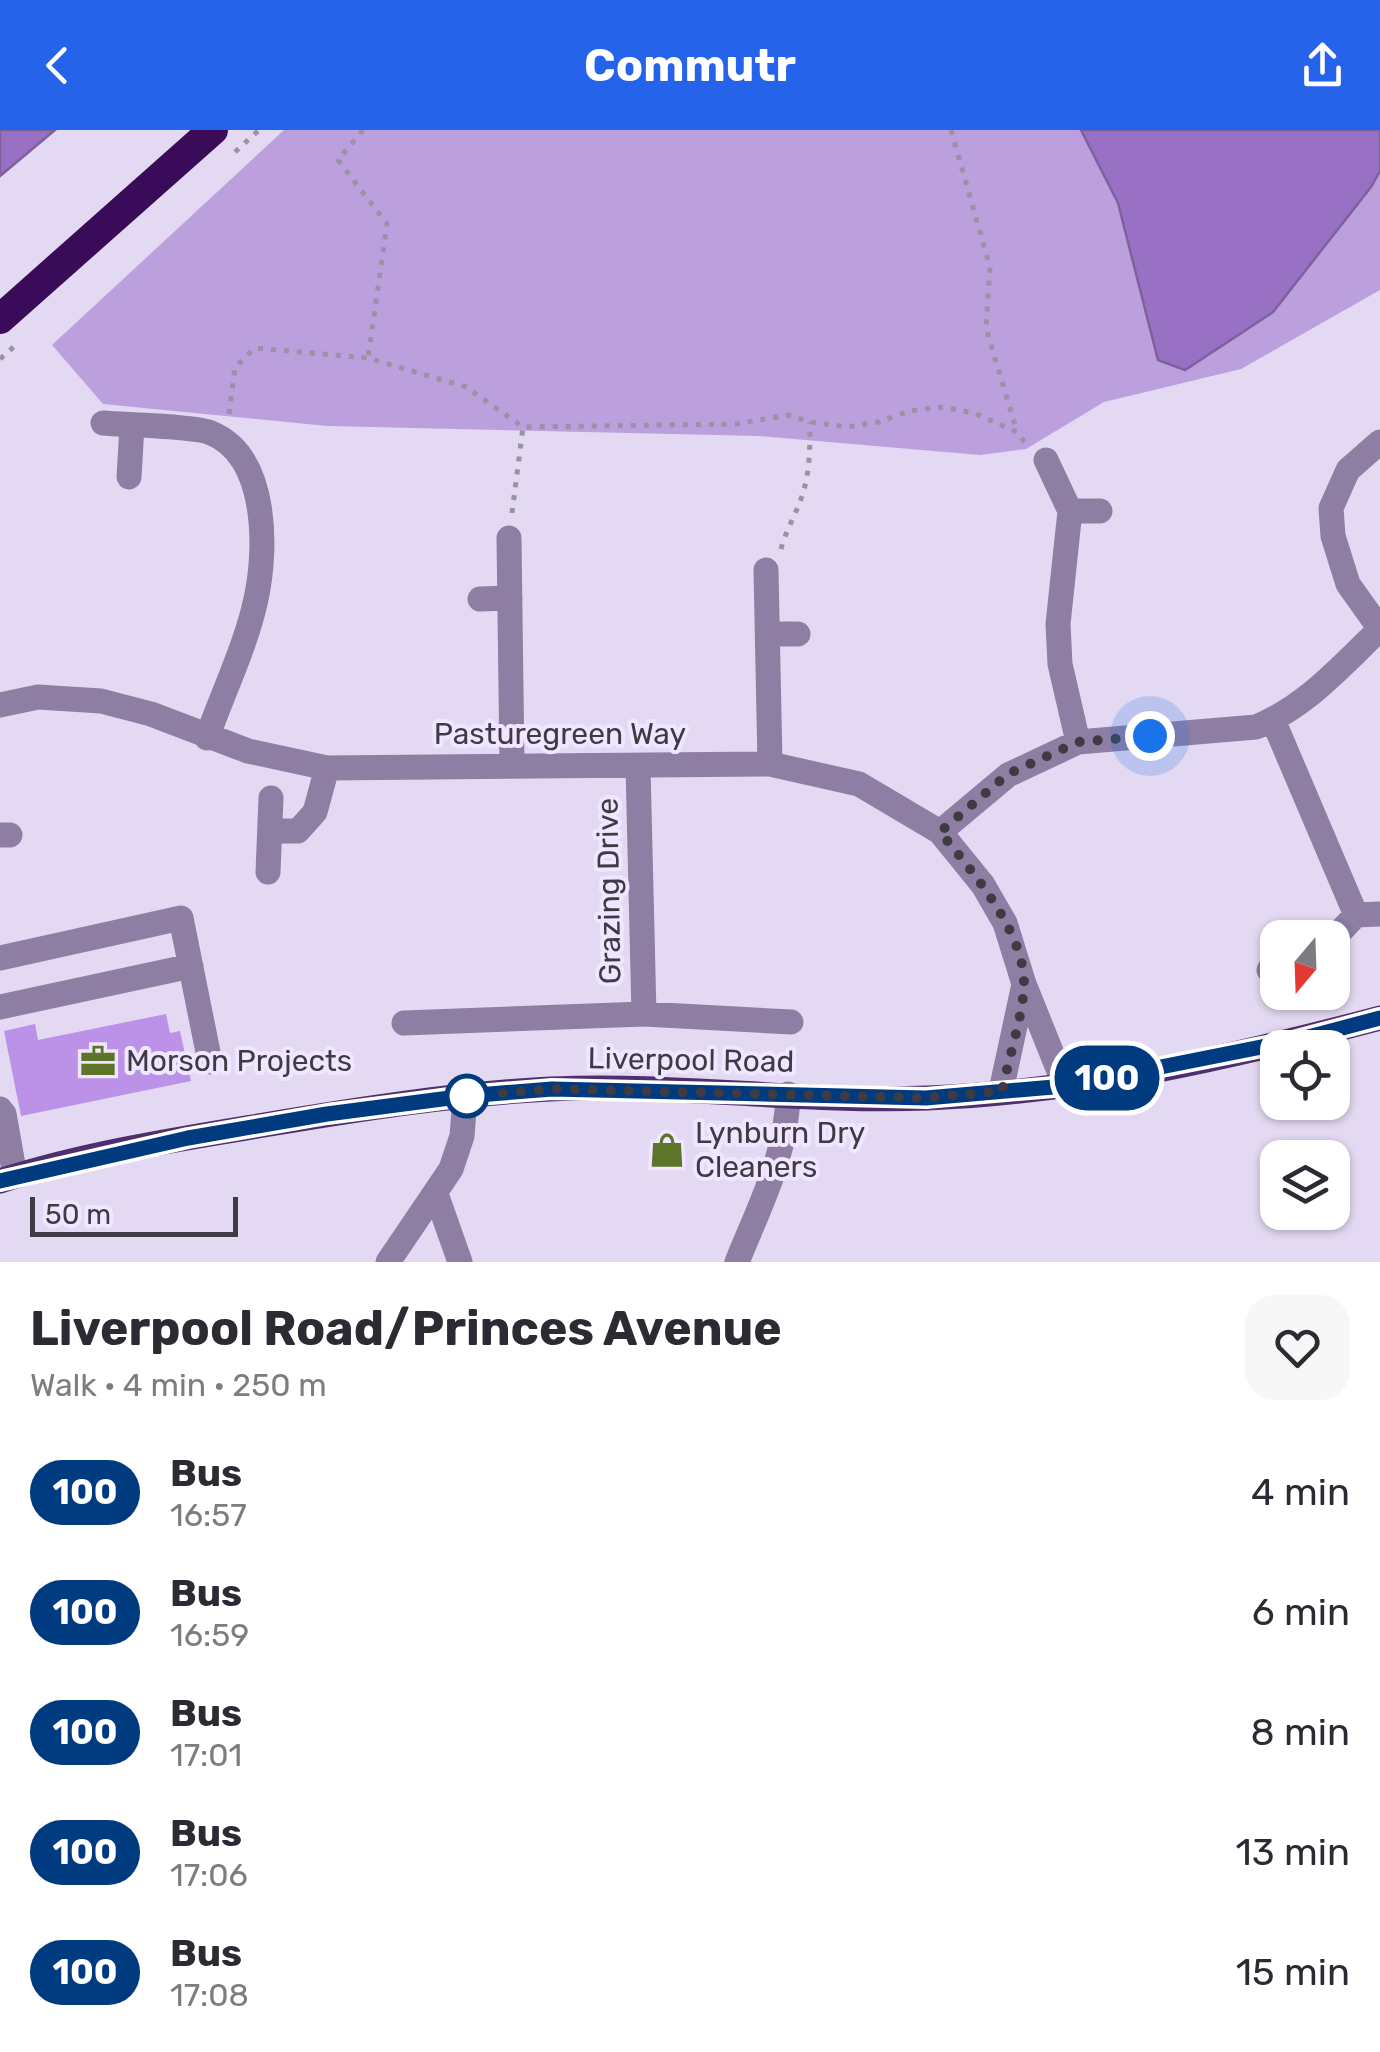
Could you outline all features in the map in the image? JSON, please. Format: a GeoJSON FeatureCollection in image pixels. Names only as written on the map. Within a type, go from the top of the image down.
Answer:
{"type":"FeatureCollection","features":[{"type":"Feature","properties":{"kind":"highway"},"geometry":{"type":"LineString","coordinates":[[0,319],[213,130]]}},
{"type":"Feature","properties":{"kind":"main road","name":"Liverpool Road"},"geometry":{"type":"LineString","coordinates":[[8,1178],[188,1138],[465,1096],[552,1089],[926,1098],[1065,1086],[1297,1040],[1380,1018]]}},
{"type":"Feature","properties":{"kind":"street"},"geometry":{"type":"LineString","coordinates":[[103,423],[211,432],[246,448],[256,484],[262,562],[256,603],[207,738]]}},
{"type":"Feature","properties":{"kind":"street"},"geometry":{"type":"LineString","coordinates":[[129,477],[132,426]]}},
{"type":"Feature","properties":{"kind":"street"},"geometry":{"type":"LineString","coordinates":[[940,832],[1008,774],[1078,742],[1256,727],[1307,699],[1380,629],[1348,584],[1333,536],[1331,508],[1348,470],[1380,442]]}},
{"type":"Feature","properties":{"kind":"street"},"geometry":{"type":"LineString","coordinates":[[1046,460],[1070,511],[1058,624],[1060,664],[1078,742]]}},
{"type":"Feature","properties":{"kind":"street"},"geometry":{"type":"LineString","coordinates":[[1070,511],[1100,511]]}},
{"type":"Feature","properties":{"kind":"street"},"geometry":{"type":"LineString","coordinates":[[509,538],[512,765]]}},
{"type":"Feature","properties":{"kind":"street"},"geometry":{"type":"LineString","coordinates":[[766,570],[770,764]]}},
{"type":"Feature","properties":{"kind":"street"},"geometry":{"type":"LineString","coordinates":[[480,599],[510,598]]}},
{"type":"Feature","properties":{"kind":"street"},"geometry":{"type":"LineString","coordinates":[[768,634],[798,634]]}},
{"type":"Feature","properties":{"kind":"street","name":"Pasturegreen Way"},"geometry":{"type":"LineString","coordinates":[[0,705],[38,697],[101,701],[151,714],[248,751],[328,768],[770,764],[859,784],[940,832],[983,886],[1005,922],[1024,984],[1065,1086]]}},
{"type":"Feature","properties":{"kind":"street"},"geometry":{"type":"LineString","coordinates":[[1273,720],[1368,914]]}},
{"type":"Feature","properties":{"kind":"street","name":"Grazing Drive"},"geometry":{"type":"LineString","coordinates":[[638,767],[644,1014]]}},
{"type":"Feature","properties":{"kind":"street"},"geometry":{"type":"LineString","coordinates":[[270,831],[298,831],[314,812],[328,768]]}},
{"type":"Feature","properties":{"kind":"street"},"geometry":{"type":"LineString","coordinates":[[268,872],[271,798]]}},
{"type":"Feature","properties":{"kind":"street"},"geometry":{"type":"LineString","coordinates":[[0,958],[181,918],[210,1062]]}},
{"type":"Feature","properties":{"kind":"street"},"geometry":{"type":"LineString","coordinates":[[0,1007],[191,966]]}},
{"type":"Feature","properties":{"kind":"street","name":"Pasturegreen Way"},"geometry":{"type":"LineString","coordinates":[[1002,1091],[1024,984]]}},
{"type":"Feature","properties":{"kind":"street","name":"Grazing Drive"},"geometry":{"type":"LineString","coordinates":[[404,1024],[644,1014],[791,1022]]}},
{"type":"Feature","properties":{"kind":"street"},"geometry":{"type":"LineString","coordinates":[[737,1262],[783,1148],[788,1127],[788,1094]]}},
{"type":"Feature","properties":{"kind":"street"},"geometry":{"type":"LineString","coordinates":[[388,1262],[436,1194],[458,1152],[465,1096]]}},
{"type":"Feature","properties":{"kind":"street"},"geometry":{"type":"LineString","coordinates":[[0,1109],[4,1114],[8,1178]]}},
{"type":"Feature","properties":{"kind":"street"},"geometry":{"type":"LineString","coordinates":[[436,1194],[460,1262]]}},
{"type":"Feature","properties":{"kind":"path"},"geometry":{"type":"LineString","coordinates":[[364,130],[338,160],[387,224],[368,358]]}},
{"type":"Feature","properties":{"kind":"path"},"geometry":{"type":"LineString","coordinates":[[951,130],[990,266],[986,328],[1017,432],[1046,460]]}},
{"type":"Feature","properties":{"kind":"path"},"geometry":{"type":"LineString","coordinates":[[211,432],[221,429],[228,416],[235,367],[256,348],[368,358],[466,387],[524,427],[736,424],[788,415],[846,428],[909,411],[943,407],[974,414],[1017,432]]}},
{"type":"Feature","properties":{"kind":"path"},"geometry":{"type":"LineString","coordinates":[[766,570],[778,559],[788,521],[802,496],[810,455],[810,422]]}},
{"type":"Feature","properties":{"kind":"path"},"geometry":{"type":"LineString","coordinates":[[509,538],[524,427]]}},
{"type":"Feature","properties":{"kind":"shaded area"},"geometry":{"type":"Polygon","coordinates":[[[0,130],[55,130],[0,176],[0,130]]]}},
{"type":"Feature","properties":{"kind":"shaded area"},"geometry":{"type":"Polygon","coordinates":[[[284,130],[1380,130],[1380,290],[1241,369],[1104,402],[1026,449],[980,455],[758,436],[327,426],[103,404],[52,345],[284,130]]]}},
{"type":"Feature","properties":{"kind":"shaded area"},"geometry":{"type":"Polygon","coordinates":[[[1081,130],[1380,130],[1380,171],[1273,312],[1185,370],[1158,360],[1118,203],[1081,130]]]}},
{"type":"Feature","properties":{"kind":"building","name":"Morson Projects"},"geometry":{"type":"Polygon","coordinates":[[[166,1014],[170,1033],[180,1031],[191,1081],[21,1116],[4,1031],[35,1024],[38,1040],[166,1014]]]}},
{"type":"Feature","properties":{"kind":"bus line","name":"100"},"geometry":{"type":"LineString","coordinates":[[0,1181],[188,1138],[465,1096],[552,1089],[926,1098],[1065,1086],[1297,1040],[1380,1018]]}},
{"type":"Feature","properties":{"kind":"place","name":"Morson Projects"},"geometry":{"type":"Point","coordinates":[98,1061]}},
{"type":"Feature","properties":{"kind":"place","name":"Lynburn Dry Cleaners"},"geometry":{"type":"Point","coordinates":[667,1150]}},
{"type":"Feature","properties":{"kind":"route"},"geometry":{"type":"LineString","coordinates":[[467,1096],[552,1089],[926,1098],[1002,1091],[1024,984],[1017,952],[1005,922],[983,886],[940,832],[1008,774],[1078,742],[1150,736]]}}]}
